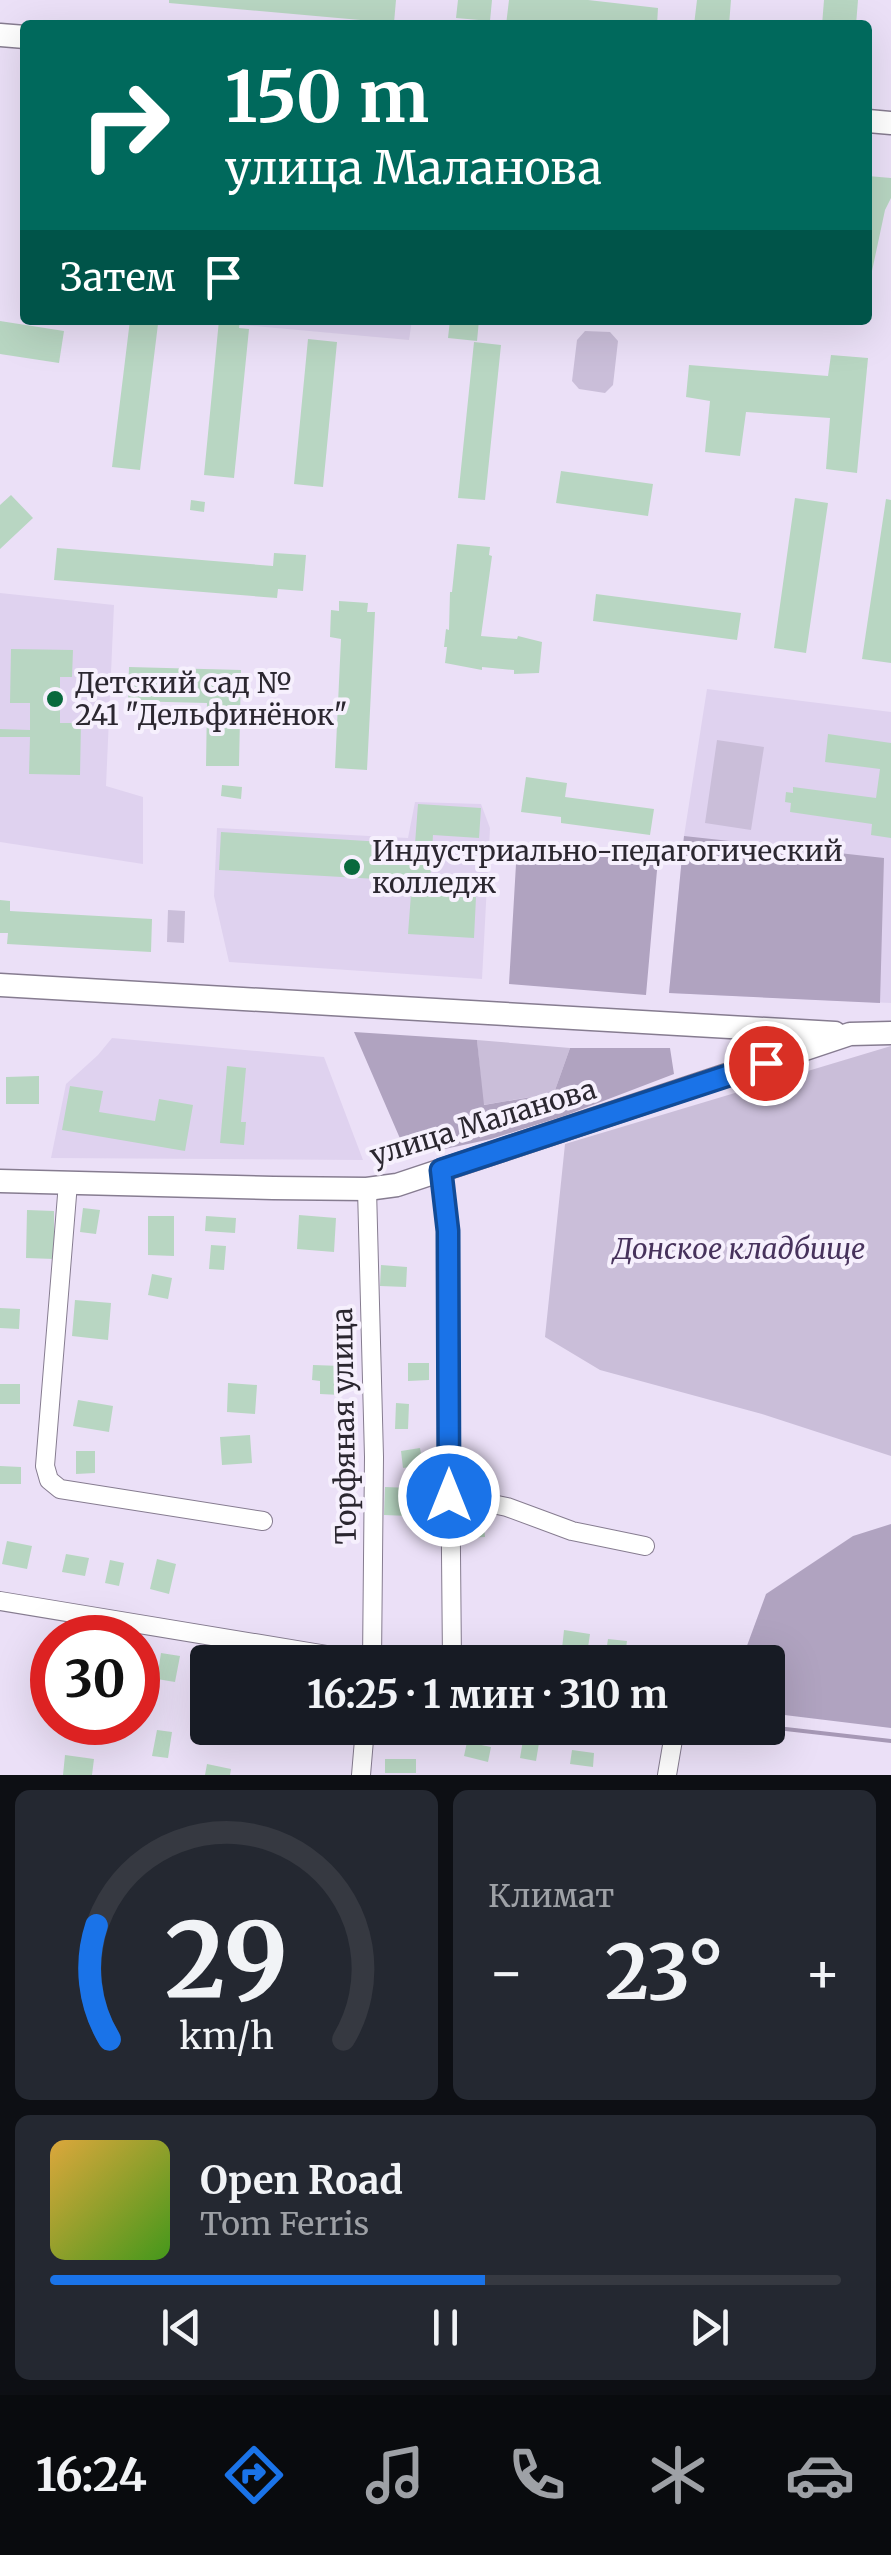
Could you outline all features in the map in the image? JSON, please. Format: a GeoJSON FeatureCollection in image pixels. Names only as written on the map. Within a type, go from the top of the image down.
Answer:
{"type":"FeatureCollection","features":[{"type":"Feature","properties":{"kind":"street","name":"улица Маланова"},"geometry":{"type":"LineString","coordinates":[[0,985],[891,1034]]}},
{"type":"Feature","properties":{"kind":"street","name":"улица Маланова"},"geometry":{"type":"LineString","coordinates":[[0,1181],[366,1189],[397,1184],[850,1034]]}},
{"type":"Feature","properties":{"kind":"street"},"geometry":{"type":"LineString","coordinates":[[441,1170],[448,1231],[452,1645]]}},
{"type":"Feature","properties":{"kind":"street"},"geometry":{"type":"LineString","coordinates":[[68,1182],[45,1466],[49,1480],[60,1489],[263,1521]]}},
{"type":"Feature","properties":{"kind":"street","name":"Торфяная улица"},"geometry":{"type":"LineString","coordinates":[[366,1189],[374,1457],[370,1645]]}},
{"type":"Feature","properties":{"kind":"street"},"geometry":{"type":"LineString","coordinates":[[449,1496],[507,1506],[572,1532],[645,1546]]}},
{"type":"Feature","properties":{"kind":"street"},"geometry":{"type":"LineString","coordinates":[[0,1601],[267,1645]]}},
{"type":"Feature","properties":{"kind":"street"},"geometry":{"type":"LineString","coordinates":[[360,1775],[364,1745]]}},
{"type":"Feature","properties":{"kind":"street"},"geometry":{"type":"LineString","coordinates":[[666,1775],[672,1745]]}},
{"type":"Feature","properties":{"kind":"shaded area"},"geometry":{"type":"Polygon","coordinates":[[[242,325],[411,325],[409,340],[242,325]]]}},
{"type":"Feature","properties":{"kind":"shaded area","name":"Детский сад № 241 \"Дельфинёнок\""},"geometry":{"type":"Polygon","coordinates":[[[0,593],[114,605],[106,786],[143,797],[143,864],[0,842],[0,593]]]}},
{"type":"Feature","properties":{"kind":"shaded area"},"geometry":{"type":"Polygon","coordinates":[[[707,689],[891,712],[891,1003],[669,993],[684,836],[707,689]]]}},
{"type":"Feature","properties":{"kind":"shaded area","name":"Индустриально-педагогический колледж"},"geometry":{"type":"Polygon","coordinates":[[[415,802],[481,804],[490,828],[482,979],[229,962],[214,896],[217,828],[408,838],[415,802]]]}},
{"type":"Feature","properties":{"kind":"shaded area"},"geometry":{"type":"Polygon","coordinates":[[[684,836],[884,858],[880,1003],[669,993],[684,836]]]}},
{"type":"Feature","properties":{"kind":"shaded area"},"geometry":{"type":"Polygon","coordinates":[[[517,847],[658,859],[646,995],[509,984],[517,847]]]}},
{"type":"Feature","properties":{"kind":"shaded area"},"geometry":{"type":"Polygon","coordinates":[[[354,1032],[477,1040],[484,1105],[554,1093],[570,1048],[670,1048],[674,1074],[491,1139],[408,1157],[354,1032]]]}},
{"type":"Feature","properties":{"kind":"shaded area"},"geometry":{"type":"Polygon","coordinates":[[[112,1038],[324,1057],[363,1160],[51,1158],[66,1084],[112,1038]]]}},
{"type":"Feature","properties":{"kind":"shaded area"},"geometry":{"type":"Polygon","coordinates":[[[891,1524],[891,1728],[785,1715],[785,1645],[747,1645],[766,1594],[853,1536],[891,1524]]]}},
{"type":"Feature","properties":{"kind":"green space"},"geometry":{"type":"Polygon","coordinates":[[[585,331],[610,332],[618,341],[613,385],[605,393],[579,389],[572,381],[577,340],[585,331]]]}},
{"type":"Feature","properties":{"kind":"green space"},"geometry":{"type":"Polygon","coordinates":[[[717,740],[764,747],[751,830],[705,823],[717,740]]]}},
{"type":"Feature","properties":{"kind":"green space"},"geometry":{"type":"Polygon","coordinates":[[[168,910],[185,911],[184,943],[167,942],[168,910]]]}},
{"type":"Feature","properties":{"kind":"green space"},"geometry":{"type":"Polygon","coordinates":[[[477,1040],[570,1048],[554,1093],[483,1105],[477,1040]]]}},
{"type":"Feature","properties":{"kind":"green space","name":"Донское кладбище"},"geometry":{"type":"Polygon","coordinates":[[[891,1046],[891,1456],[762,1414],[600,1370],[545,1337],[565,1144],[891,1046]]]}},
{"type":"Feature","properties":{"kind":"building"},"geometry":{"type":"Polygon","coordinates":[[[169,0],[396,0],[394,20],[169,0]]]}},
{"type":"Feature","properties":{"kind":"building"},"geometry":{"type":"Polygon","coordinates":[[[458,0],[492,0],[490,20],[456,18],[458,0]]]}},
{"type":"Feature","properties":{"kind":"building"},"geometry":{"type":"Polygon","coordinates":[[[509,0],[588,0],[658,8],[657,20],[507,20],[509,0]]]}},
{"type":"Feature","properties":{"kind":"building"},"geometry":{"type":"Polygon","coordinates":[[[697,0],[731,0],[729,20],[695,20],[697,0]]]}},
{"type":"Feature","properties":{"kind":"building"},"geometry":{"type":"Polygon","coordinates":[[[824,0],[858,0],[856,20],[822,20],[824,0]]]}},
{"type":"Feature","properties":{"kind":"building"},"geometry":{"type":"Polygon","coordinates":[[[872,176],[891,178],[891,198],[872,271],[872,176]]]}},
{"type":"Feature","properties":{"kind":"building"},"geometry":{"type":"Polygon","coordinates":[[[0,321],[64,331],[59,363],[0,354],[0,321]]]}},
{"type":"Feature","properties":{"kind":"building"},"geometry":{"type":"Polygon","coordinates":[[[129,325],[158,325],[140,470],[112,467],[129,325]]]}},
{"type":"Feature","properties":{"kind":"building"},"geometry":{"type":"Polygon","coordinates":[[[219,325],[239,325],[249,329],[234,478],[204,475],[219,325]]]}},
{"type":"Feature","properties":{"kind":"building"},"geometry":{"type":"Polygon","coordinates":[[[449,325],[479,325],[477,341],[448,338],[449,325]]]}},
{"type":"Feature","properties":{"kind":"building"},"geometry":{"type":"Polygon","coordinates":[[[308,339],[337,342],[323,487],[294,484],[308,339]]]}},
{"type":"Feature","properties":{"kind":"building"},"geometry":{"type":"Polygon","coordinates":[[[474,342],[501,345],[485,500],[458,498],[474,342]]]}},
{"type":"Feature","properties":{"kind":"building"},"geometry":{"type":"Polygon","coordinates":[[[831,355],[868,358],[857,473],[826,469],[830,418],[746,412],[740,456],[705,452],[710,401],[686,397],[689,365],[828,376],[831,355]]]}},
{"type":"Feature","properties":{"kind":"building"},"geometry":{"type":"Polygon","coordinates":[[[561,471],[653,484],[648,516],[556,503],[561,471]]]}},
{"type":"Feature","properties":{"kind":"building"},"geometry":{"type":"Polygon","coordinates":[[[11,495],[33,518],[0,549],[0,505],[11,495]]]}},
{"type":"Feature","properties":{"kind":"building"},"geometry":{"type":"Polygon","coordinates":[[[795,498],[828,503],[806,653],[774,648],[795,498]]]}},
{"type":"Feature","properties":{"kind":"building"},"geometry":{"type":"Polygon","coordinates":[[[886,499],[891,500],[891,663],[862,659],[886,499]]]}},
{"type":"Feature","properties":{"kind":"building"},"geometry":{"type":"Polygon","coordinates":[[[191,500],[205,502],[204,512],[190,510],[191,500]]]}},
{"type":"Feature","properties":{"kind":"building"},"geometry":{"type":"Polygon","coordinates":[[[457,544],[490,547],[481,636],[518,636],[542,642],[539,673],[514,674],[514,670],[482,670],[445,663],[457,544]]]}},
{"type":"Feature","properties":{"kind":"building"},"geometry":{"type":"Polygon","coordinates":[[[57,548],[273,566],[274,553],[306,555],[303,591],[278,589],[277,598],[54,580],[57,548]]]}},
{"type":"Feature","properties":{"kind":"building"},"geometry":{"type":"Polygon","coordinates":[[[596,594],[741,613],[737,640],[593,621],[596,594]]]}},
{"type":"Feature","properties":{"kind":"building"},"geometry":{"type":"Polygon","coordinates":[[[339,601],[368,603],[367,612],[375,612],[367,770],[335,768],[341,639],[330,637],[331,610],[339,611],[339,601]]]}},
{"type":"Feature","properties":{"kind":"building"},"geometry":{"type":"Polygon","coordinates":[[[11,649],[73,650],[72,677],[60,677],[60,723],[81,723],[80,775],[29,774],[30,737],[0,737],[0,729],[30,730],[30,703],[10,703],[11,649]]]}},
{"type":"Feature","properties":{"kind":"building"},"geometry":{"type":"Polygon","coordinates":[[[129,667],[241,670],[239,766],[206,766],[207,703],[128,701],[129,667]]]}},
{"type":"Feature","properties":{"kind":"building"},"geometry":{"type":"Polygon","coordinates":[[[828,734],[891,743],[891,838],[871,835],[872,824],[790,812],[786,792],[793,793],[793,787],[876,798],[880,769],[825,762],[828,734]]]}},
{"type":"Feature","properties":{"kind":"building"},"geometry":{"type":"Polygon","coordinates":[[[526,777],[567,783],[565,797],[654,809],[650,835],[561,823],[561,817],[521,812],[526,777]]]}},
{"type":"Feature","properties":{"kind":"building"},"geometry":{"type":"Polygon","coordinates":[[[222,785],[242,787],[241,799],[221,796],[222,785]]]}},
{"type":"Feature","properties":{"kind":"building"},"geometry":{"type":"Polygon","coordinates":[[[418,804],[481,808],[479,838],[433,835],[429,895],[476,897],[474,938],[408,934],[412,881],[219,870],[221,832],[415,844],[418,804]]]}},
{"type":"Feature","properties":{"kind":"building"},"geometry":{"type":"Polygon","coordinates":[[[0,900],[10,901],[10,911],[152,919],[151,952],[7,944],[8,933],[0,933],[0,900]]]}},
{"type":"Feature","properties":{"kind":"building"},"geometry":{"type":"Polygon","coordinates":[[[227,1066],[246,1068],[241,1122],[246,1122],[244,1145],[220,1143],[227,1066]]]}},
{"type":"Feature","properties":{"kind":"building"},"geometry":{"type":"Polygon","coordinates":[[[39,1076],[39,1104],[6,1104],[6,1077],[39,1076]]]}},
{"type":"Feature","properties":{"kind":"building"},"geometry":{"type":"Polygon","coordinates":[[[70,1086],[103,1091],[99,1112],[155,1121],[159,1099],[193,1105],[185,1151],[62,1130],[70,1086]]]}},
{"type":"Feature","properties":{"kind":"building"},"geometry":{"type":"Polygon","coordinates":[[[83,1208],[100,1210],[96,1234],[80,1232],[83,1208]]]}},
{"type":"Feature","properties":{"kind":"building"},"geometry":{"type":"Polygon","coordinates":[[[27,1210],[54,1211],[54,1259],[26,1258],[27,1210]]]}},
{"type":"Feature","properties":{"kind":"building"},"geometry":{"type":"Polygon","coordinates":[[[299,1215],[336,1218],[334,1252],[297,1249],[299,1215]]]}},
{"type":"Feature","properties":{"kind":"building"},"geometry":{"type":"Polygon","coordinates":[[[148,1216],[174,1216],[174,1256],[148,1255],[148,1216]]]}},
{"type":"Feature","properties":{"kind":"building"},"geometry":{"type":"Polygon","coordinates":[[[206,1216],[236,1218],[235,1233],[205,1231],[206,1216]]]}},
{"type":"Feature","properties":{"kind":"building"},"geometry":{"type":"Polygon","coordinates":[[[211,1245],[226,1246],[224,1270],[209,1269],[211,1245]]]}},
{"type":"Feature","properties":{"kind":"building"},"geometry":{"type":"Polygon","coordinates":[[[381,1265],[407,1267],[406,1287],[380,1286],[381,1265]]]}},
{"type":"Feature","properties":{"kind":"building"},"geometry":{"type":"Polygon","coordinates":[[[152,1274],[172,1278],[168,1299],[148,1295],[152,1274]]]}},
{"type":"Feature","properties":{"kind":"building"},"geometry":{"type":"Polygon","coordinates":[[[75,1300],[111,1303],[108,1340],[72,1336],[75,1300]]]}},
{"type":"Feature","properties":{"kind":"building"},"geometry":{"type":"Polygon","coordinates":[[[0,1308],[20,1309],[19,1329],[0,1328],[0,1308]]]}},
{"type":"Feature","properties":{"kind":"building"},"geometry":{"type":"Polygon","coordinates":[[[408,1363],[429,1363],[429,1380],[408,1381],[408,1363]]]}},
{"type":"Feature","properties":{"kind":"building"},"geometry":{"type":"Polygon","coordinates":[[[313,1365],[342,1366],[341,1395],[320,1394],[320,1381],[312,1380],[313,1365]]]}},
{"type":"Feature","properties":{"kind":"building"},"geometry":{"type":"Polygon","coordinates":[[[228,1383],[257,1385],[255,1414],[227,1412],[228,1383]]]}},
{"type":"Feature","properties":{"kind":"building"},"geometry":{"type":"Polygon","coordinates":[[[0,1384],[20,1384],[20,1404],[0,1404],[0,1384]]]}},
{"type":"Feature","properties":{"kind":"building"},"geometry":{"type":"Polygon","coordinates":[[[78,1400],[113,1406],[109,1432],[73,1426],[78,1400]]]}},
{"type":"Feature","properties":{"kind":"building"},"geometry":{"type":"Polygon","coordinates":[[[396,1403],[409,1404],[408,1429],[395,1429],[396,1403]]]}},
{"type":"Feature","properties":{"kind":"building"},"geometry":{"type":"Polygon","coordinates":[[[250,1435],[252,1463],[222,1465],[220,1437],[250,1435]]]}},
{"type":"Feature","properties":{"kind":"building"},"geometry":{"type":"Polygon","coordinates":[[[420,1448],[423,1465],[403,1468],[401,1451],[420,1448]]]}},
{"type":"Feature","properties":{"kind":"building"},"geometry":{"type":"Polygon","coordinates":[[[76,1451],[95,1451],[95,1473],[76,1474],[76,1451]]]}},
{"type":"Feature","properties":{"kind":"building"},"geometry":{"type":"Polygon","coordinates":[[[0,1466],[21,1467],[21,1484],[0,1484],[0,1466]]]}},
{"type":"Feature","properties":{"kind":"building"},"geometry":{"type":"Polygon","coordinates":[[[385,1487],[411,1488],[409,1516],[384,1515],[385,1487]]]}},
{"type":"Feature","properties":{"kind":"building"},"geometry":{"type":"Polygon","coordinates":[[[482,1505],[485,1537],[464,1538],[462,1506],[482,1505]]]}},
{"type":"Feature","properties":{"kind":"building"},"geometry":{"type":"Polygon","coordinates":[[[7,1541],[32,1546],[27,1569],[2,1564],[7,1541]]]}},
{"type":"Feature","properties":{"kind":"building"},"geometry":{"type":"Polygon","coordinates":[[[66,1554],[89,1558],[85,1576],[62,1572],[66,1554]]]}},
{"type":"Feature","properties":{"kind":"building"},"geometry":{"type":"Polygon","coordinates":[[[157,1559],[176,1564],[169,1594],[150,1589],[157,1559]]]}},
{"type":"Feature","properties":{"kind":"building"},"geometry":{"type":"Polygon","coordinates":[[[110,1560],[124,1563],[119,1586],[105,1583],[110,1560]]]}},
{"type":"Feature","properties":{"kind":"building"},"geometry":{"type":"Polygon","coordinates":[[[564,1630],[590,1634],[588,1645],[562,1645],[564,1630]]]}},
{"type":"Feature","properties":{"kind":"building"},"geometry":{"type":"Polygon","coordinates":[[[608,1639],[627,1641],[626,1645],[607,1645],[608,1639]]]}},
{"type":"Feature","properties":{"kind":"building"},"geometry":{"type":"Polygon","coordinates":[[[161,1653],[180,1656],[175,1682],[160,1680],[161,1653]]]}},
{"type":"Feature","properties":{"kind":"building"},"geometry":{"type":"Polygon","coordinates":[[[160,1730],[172,1732],[168,1758],[152,1756],[154,1745],[160,1745],[160,1730]]]}},
{"type":"Feature","properties":{"kind":"building"},"geometry":{"type":"Polygon","coordinates":[[[466,1745],[491,1747],[488,1762],[464,1756],[466,1745]]]}},
{"type":"Feature","properties":{"kind":"building"},"geometry":{"type":"Polygon","coordinates":[[[522,1745],[539,1745],[536,1761],[520,1758],[522,1745]]]}},
{"type":"Feature","properties":{"kind":"building"},"geometry":{"type":"Polygon","coordinates":[[[572,1750],[594,1753],[593,1767],[570,1764],[572,1750]]]}},
{"type":"Feature","properties":{"kind":"building"},"geometry":{"type":"Polygon","coordinates":[[[65,1755],[94,1759],[92,1775],[63,1775],[65,1755]]]}},
{"type":"Feature","properties":{"kind":"building"},"geometry":{"type":"Polygon","coordinates":[[[385,1759],[416,1759],[416,1773],[385,1773],[385,1759]]]}},
{"type":"Feature","properties":{"kind":"building"},"geometry":{"type":"Polygon","coordinates":[[[207,1764],[231,1769],[230,1775],[205,1775],[207,1764]]]}},
{"type":"Feature","properties":{"kind":"waterway"},"geometry":{"type":"LineString","coordinates":[[785,1729],[891,1741]]}},
{"type":"Feature","properties":{"kind":"place","name":"Детский сад № 241 \"Дельфинёнок\""},"geometry":{"type":"Point","coordinates":[55,699]}},
{"type":"Feature","properties":{"kind":"place","name":"Индустриально-педагогический колледж"},"geometry":{"type":"Point","coordinates":[352,867]}},
{"type":"Feature","properties":{"kind":"route"},"geometry":{"type":"LineString","coordinates":[[449,1496],[448,1231],[441,1170],[766,1063]]}}]}
